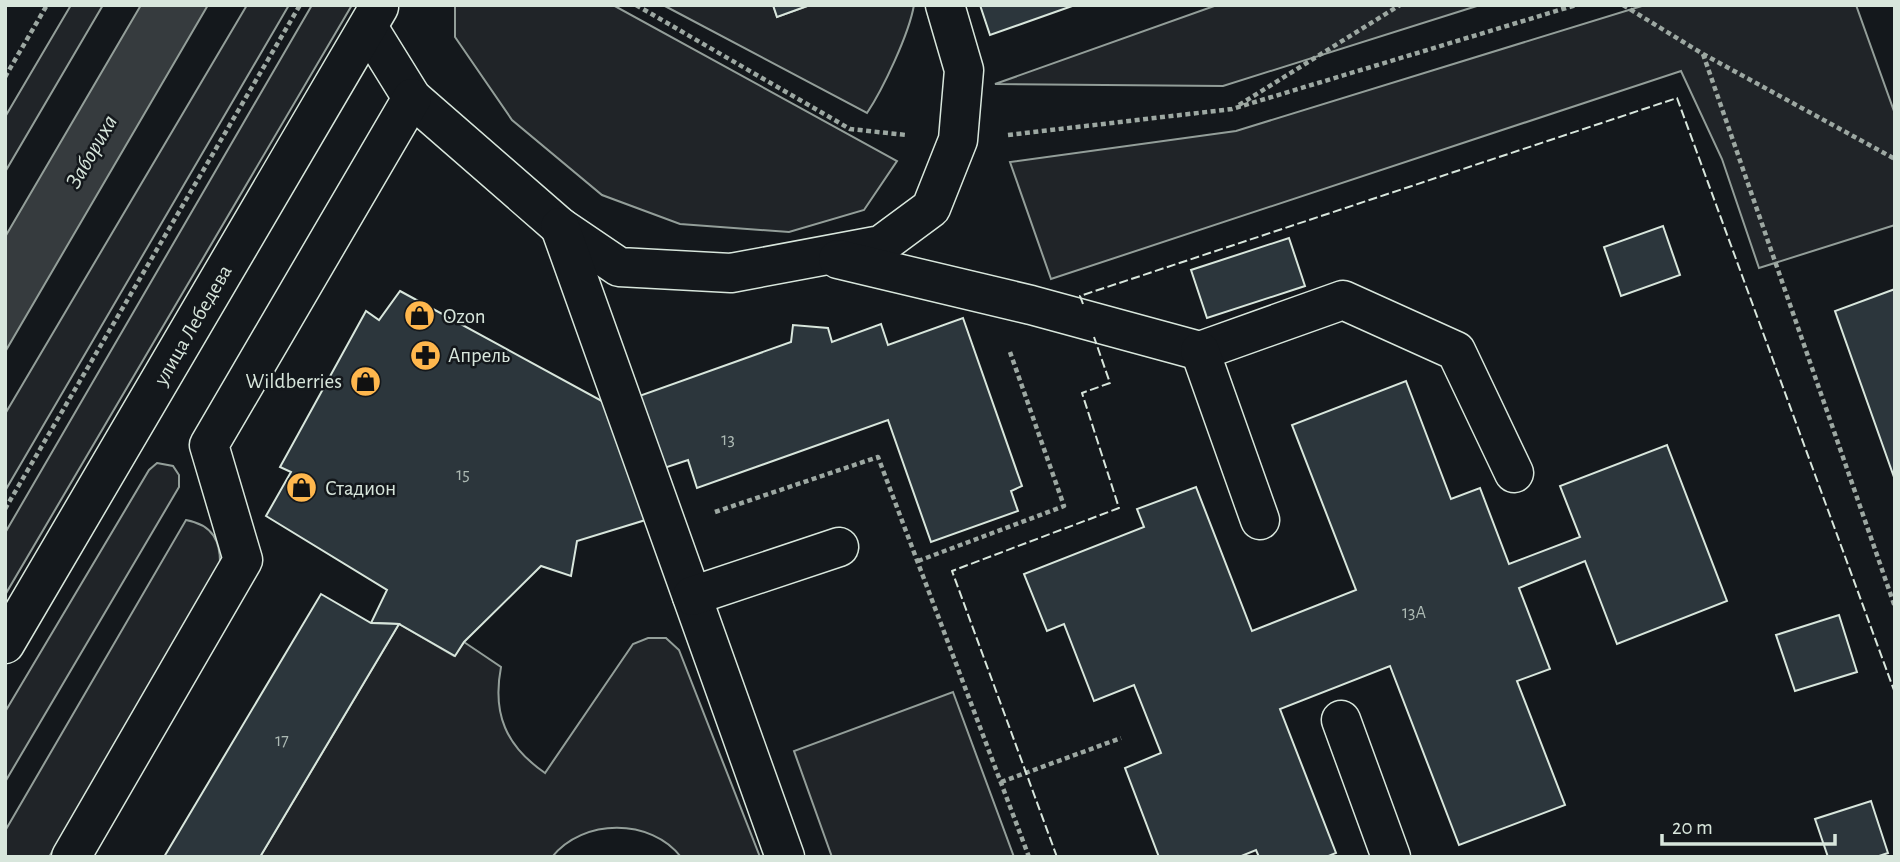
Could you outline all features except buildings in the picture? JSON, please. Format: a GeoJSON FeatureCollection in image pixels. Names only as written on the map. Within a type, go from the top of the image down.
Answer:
{"type":"FeatureCollection","features":[{"type":"Feature","properties":{"kind":"street"},"geometry":{"type":"LineString","coordinates":[[374,16],[412,98],[560,227],[619,267],[732,273],[881,245],[931,208],[958,140],[964,70],[945,5]]}},
{"type":"Feature","properties":{"kind":"street","name":"улица Лебедева"},"geometry":{"type":"LineString","coordinates":[[5,644],[374,16]]}},
{"type":"Feature","properties":{"kind":"street"},"geometry":{"type":"LineString","coordinates":[[71,857],[243,560],[209,445],[412,98]]}},
{"type":"Feature","properties":{"kind":"street"},"geometry":{"type":"LineString","coordinates":[[560,227],[785,857]]}},
{"type":"Feature","properties":{"kind":"street"},"geometry":{"type":"LineString","coordinates":[[822,255],[1088,319],[1200,351],[1343,300],[1456,351],[1514,473]]}},
{"type":"Feature","properties":{"kind":"street"},"geometry":{"type":"LineString","coordinates":[[1200,351],[1260,520]]}},
{"type":"Feature","properties":{"kind":"street"},"geometry":{"type":"LineString","coordinates":[[692,596],[839,547]]}},
{"type":"Feature","properties":{"kind":"street"},"geometry":{"type":"LineString","coordinates":[[1341,720],[1391,857]]}},
{"type":"Feature","properties":{"kind":"path"},"geometry":{"type":"LineString","coordinates":[[5,77],[47,5]]}},
{"type":"Feature","properties":{"kind":"path"},"geometry":{"type":"LineString","coordinates":[[5,509],[300,5]]}},
{"type":"Feature","properties":{"kind":"path"},"geometry":{"type":"LineString","coordinates":[[636,5],[850,130],[958,140],[1232,109],[1576,5]]}},
{"type":"Feature","properties":{"kind":"path"},"geometry":{"type":"LineString","coordinates":[[1232,109],[1400,5]]}},
{"type":"Feature","properties":{"kind":"path"},"geometry":{"type":"LineString","coordinates":[[1623,5],[1703,54],[1895,159]]}},
{"type":"Feature","properties":{"kind":"path"},"geometry":{"type":"LineString","coordinates":[[1703,54],[1895,607]]}},
{"type":"Feature","properties":{"kind":"path"},"geometry":{"type":"LineString","coordinates":[[918,561],[1064,506],[990,295]]}},
{"type":"Feature","properties":{"kind":"path"},"geometry":{"type":"LineString","coordinates":[[667,527],[878,457],[1029,857]]}},
{"type":"Feature","properties":{"kind":"path"},"geometry":{"type":"LineString","coordinates":[[1001,782],[1121,738]]}},
{"type":"Feature","properties":{"kind":"shaded area"},"geometry":{"type":"Polygon","coordinates":[[[71,5],[103,5],[5,172],[5,117],[71,5]]]}},
{"type":"Feature","properties":{"kind":"shaded area"},"geometry":{"type":"Polygon","coordinates":[[[247,5],[289,5],[5,491],[5,414],[247,5]]]}},
{"type":"Feature","properties":{"kind":"shaded area"},"geometry":{"type":"Polygon","coordinates":[[[312,5],[352,5],[5,595],[5,533],[312,5]]]}},
{"type":"Feature","properties":{"kind":"shaded area"},"geometry":{"type":"Polygon","coordinates":[[[455,5],[613,5],[897,161],[864,210],[789,232],[680,224],[602,195],[512,120],[455,37],[455,5]]]}},
{"type":"Feature","properties":{"kind":"shaded area"},"geometry":{"type":"Polygon","coordinates":[[[663,5],[773,5],[777,17],[810,5],[914,5],[895,61],[867,113],[663,5]]]}},
{"type":"Feature","properties":{"kind":"shaded area"},"geometry":{"type":"Polygon","coordinates":[[[1217,5],[1480,5],[1223,86],[995,84],[1217,5]]]}},
{"type":"Feature","properties":{"kind":"shaded area"},"geometry":{"type":"Polygon","coordinates":[[[1645,5],[1856,5],[1895,114],[1895,225],[1759,268],[1722,159],[1681,71],[1051,279],[1010,162],[1236,131],[1645,5]]]}},
{"type":"Feature","properties":{"kind":"shaded area"},"geometry":{"type":"Polygon","coordinates":[[[157,463],[173,466],[179,475],[179,487],[5,782],[5,712],[149,470],[157,463]]]}},
{"type":"Feature","properties":{"kind":"shaded area"},"geometry":{"type":"Polygon","coordinates":[[[186,520],[209,530],[217,542],[220,567],[49,857],[5,857],[5,831],[186,520]]]}},
{"type":"Feature","properties":{"kind":"shaded area"},"geometry":{"type":"Polygon","coordinates":[[[399,624],[454,656],[464,642],[501,667],[499,700],[505,728],[520,752],[545,773],[633,644],[648,638],[666,638],[679,650],[760,857],[681,857],[668,844],[653,835],[617,828],[581,835],[565,844],[552,857],[260,857],[399,624]]]}},
{"type":"Feature","properties":{"kind":"shaded area"},"geometry":{"type":"Polygon","coordinates":[[[953,692],[1014,857],[832,857],[794,751],[953,692]]]}},
{"type":"Feature","properties":{"kind":"water","name":"Забориха"},"geometry":{"type":"Polygon","coordinates":[[[141,5],[208,5],[5,352],[5,237],[141,5]]]}},
{"type":"Feature","properties":{"kind":"fence"},"geometry":{"type":"LineString","coordinates":[[1083,304],[1080,296],[1677,98],[1895,693]]}},
{"type":"Feature","properties":{"kind":"fence"},"geometry":{"type":"LineString","coordinates":[[1057,857],[952,571],[1119,508],[1082,393],[1110,383],[1094,337]]}},
{"type":"Feature","properties":{"kind":"place","name":"Ozon"},"geometry":{"type":"Point","coordinates":[420,316]}},
{"type":"Feature","properties":{"kind":"place","name":"Апрель"},"geometry":{"type":"Point","coordinates":[425,355]}},
{"type":"Feature","properties":{"kind":"place","name":"Wildberries"},"geometry":{"type":"Point","coordinates":[365,381]}},
{"type":"Feature","properties":{"kind":"place","name":"Стадион"},"geometry":{"type":"Point","coordinates":[302,488]}}]}
